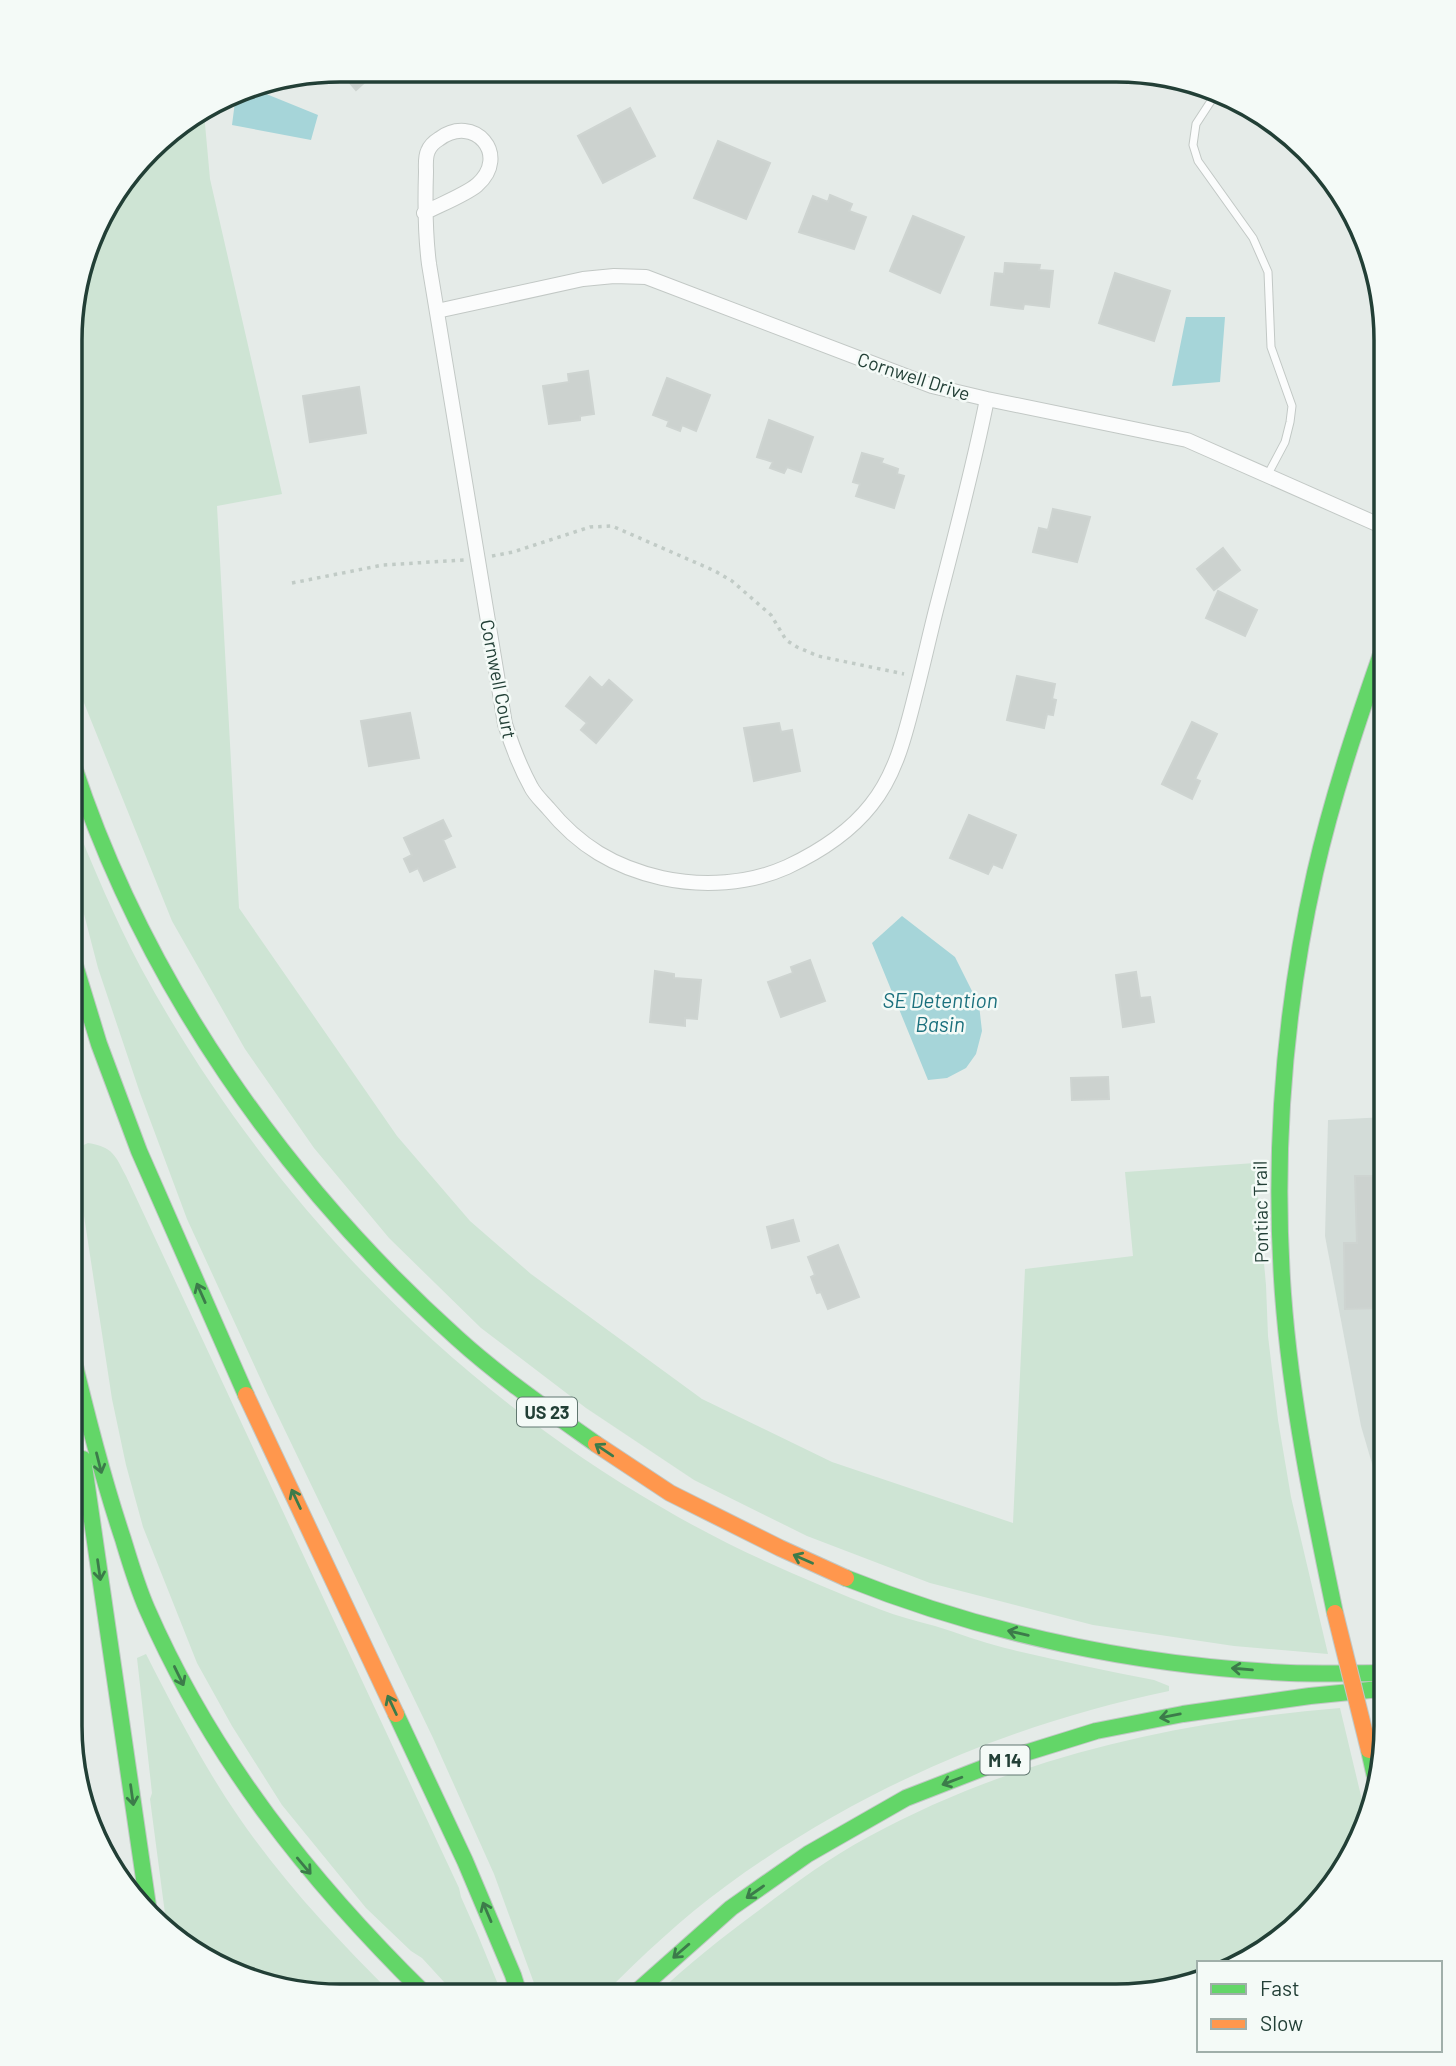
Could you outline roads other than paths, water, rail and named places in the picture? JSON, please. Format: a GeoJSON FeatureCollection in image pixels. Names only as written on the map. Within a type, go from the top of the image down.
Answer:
{"type":"FeatureCollection","features":[{"type":"Feature","properties":{"kind":"main road","name":"Pontiac Trail"},"geometry":{"type":"LineString","coordinates":[[1371,1763],[1335,1613],[1295,1404],[1282,1275],[1280,1152],[1282,1097],[1295,984],[1315,873],[1358,720],[1374,674]]}},
{"type":"Feature","properties":{"kind":"main road","name":"US 23"},"geometry":{"type":"LineString","coordinates":[[82,793],[118,881],[170,985],[215,1058],[264,1129],[340,1223],[401,1286],[482,1360],[554,1417],[659,1486],[800,1559],[910,1602],[1004,1630],[1160,1662],[1276,1672],[1374,1673]]}},
{"type":"Feature","properties":{"kind":"main road"},"geometry":{"type":"LineString","coordinates":[[82,988],[99,1044],[139,1151],[236,1374],[466,1861],[516,1984]]}},
{"type":"Feature","properties":{"kind":"main road"},"geometry":{"type":"LineString","coordinates":[[82,1394],[105,1488],[131,1564],[146,1607],[183,1684],[241,1781],[289,1848],[347,1916],[414,1984]]}},
{"type":"Feature","properties":{"kind":"main road"},"geometry":{"type":"LineString","coordinates":[[82,1443],[147,1897]]}},
{"type":"Feature","properties":{"kind":"main road","name":"M 14"},"geometry":{"type":"LineString","coordinates":[[645,1984],[731,1908],[808,1854],[906,1798],[1009,1759],[1096,1731],[1183,1714],[1374,1689]]}},
{"type":"Feature","properties":{"kind":"street","name":"Cornwell Court"},"geometry":{"type":"LineString","coordinates":[[424,213],[475,187],[490,168],[492,156],[486,143],[477,135],[468,130],[449,132],[433,143],[426,153],[424,213],[429,264],[505,724],[516,757],[532,790],[566,829],[596,853],[647,874],[672,880],[725,883],[782,869],[834,841],[872,804],[904,742],[974,464],[987,399]]}},
{"type":"Feature","properties":{"kind":"street","name":"Cornwell Drive"},"geometry":{"type":"LineString","coordinates":[[437,311],[583,279],[646,277],[932,386],[1187,440],[1374,523]]}},
{"type":"Feature","properties":{"kind":"lane"},"geometry":{"type":"LineString","coordinates":[[1211,101],[1196,124],[1193,145],[1198,160],[1253,239],[1268,272],[1271,347],[1292,406],[1285,442],[1268,474]]}},
{"type":"Feature","properties":{"kind":"water"},"geometry":{"type":"Polygon","coordinates":[[[265,94],[318,115],[311,140],[232,125],[235,105],[265,94]]]}},
{"type":"Feature","properties":{"kind":"water"},"geometry":{"type":"Polygon","coordinates":[[[1186,317],[1225,317],[1220,382],[1172,386],[1186,317]]]}},
{"type":"Feature","properties":{"kind":"water","name":"SE Detention Basin"},"geometry":{"type":"Polygon","coordinates":[[[902,916],[955,957],[979,1005],[982,1031],[976,1054],[966,1068],[947,1078],[928,1080],[872,943],[902,916]]]}}]}
